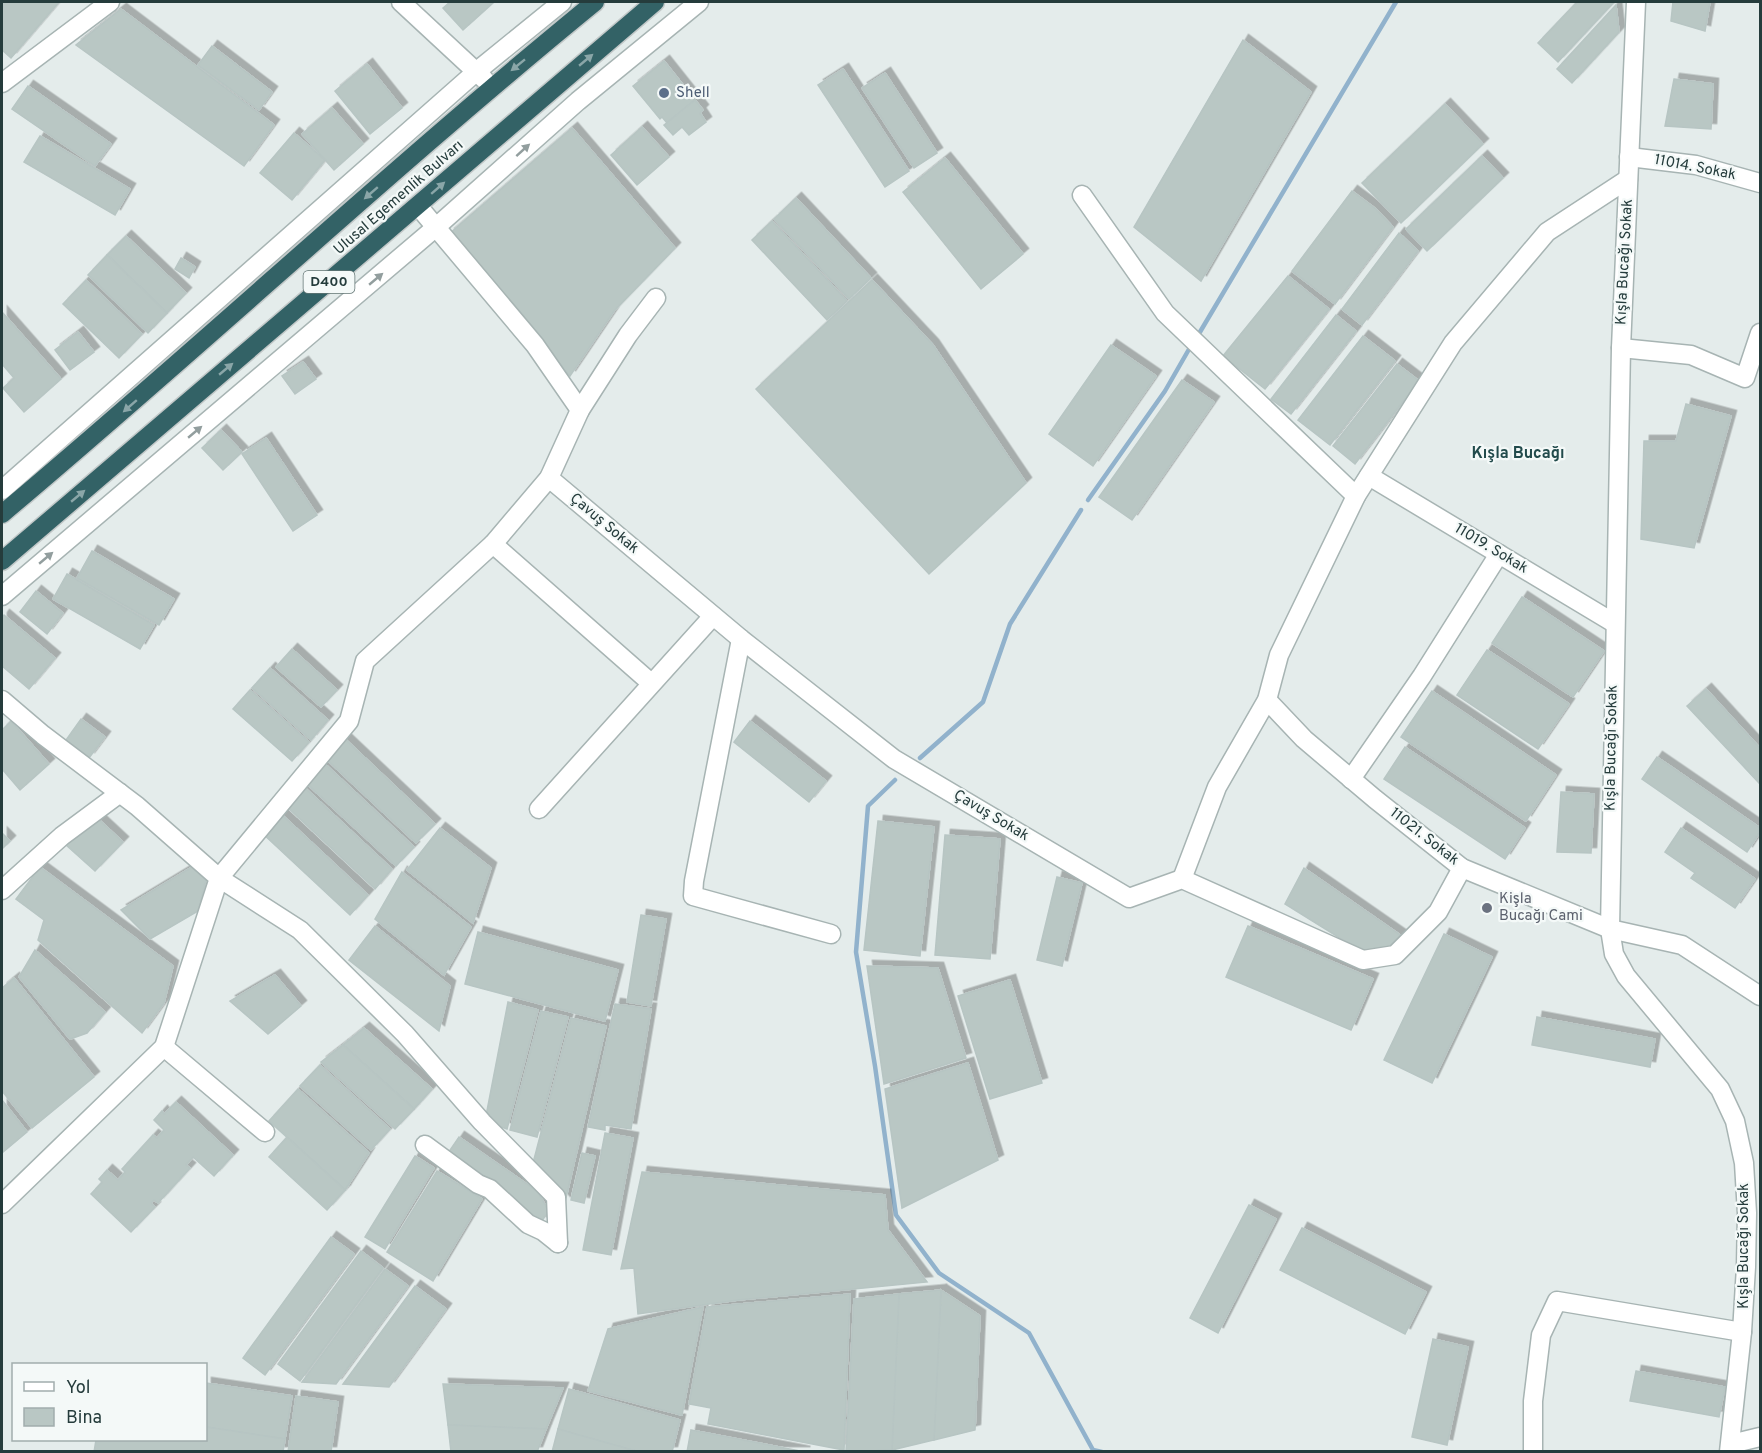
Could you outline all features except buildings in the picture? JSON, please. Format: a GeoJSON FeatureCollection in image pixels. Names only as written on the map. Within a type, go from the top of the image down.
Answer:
{"type":"FeatureCollection","features":[{"type":"Feature","properties":{"kind":"highway","name":"Ulusal Egemenlik Bulvarı"},"geometry":{"type":"LineString","coordinates":[[2,514],[132,404],[491,87],[596,2]]}},
{"type":"Feature","properties":{"kind":"highway","name":"Ulusal Egemenlik Bulvarı"},"geometry":{"type":"LineString","coordinates":[[2,561],[655,2]]}},
{"type":"Feature","properties":{"kind":"street"},"geometry":{"type":"LineString","coordinates":[[2,83],[110,2]]}},
{"type":"Feature","properties":{"kind":"street"},"geometry":{"type":"LineString","coordinates":[[401,2],[477,71],[491,87]]}},
{"type":"Feature","properties":{"kind":"street"},"geometry":{"type":"LineString","coordinates":[[2,490],[477,71],[562,2]]}},
{"type":"Feature","properties":{"kind":"street"},"geometry":{"type":"LineString","coordinates":[[2,596],[435,228],[578,101],[699,2]]}},
{"type":"Feature","properties":{"kind":"street","name":"Kışla Bucağı Sokak"},"geometry":{"type":"LineString","coordinates":[[1636,2],[1621,348],[1610,929],[1614,954],[1626,976],[1720,1089],[1735,1121],[1754,1211],[1746,1267],[1730,1448]]}},
{"type":"Feature","properties":{"kind":"street","name":"11014. Sokak"},"geometry":{"type":"LineString","coordinates":[[1629,157],[1696,165],[1761,183]]}},
{"type":"Feature","properties":{"kind":"street"},"geometry":{"type":"LineString","coordinates":[[1462,868],[1438,912],[1395,955],[1363,960],[1182,879],[1217,787],[1267,700],[1279,655],[1356,496],[1368,476],[1453,343],[1547,232],[1628,179]]}},
{"type":"Feature","properties":{"kind":"street"},"geometry":{"type":"LineString","coordinates":[[1082,195],[1165,313],[1356,496]]}},
{"type":"Feature","properties":{"kind":"street"},"geometry":{"type":"LineString","coordinates":[[418,206],[535,345],[580,410]]}},
{"type":"Feature","properties":{"kind":"street"},"geometry":{"type":"LineString","coordinates":[[2,1204],[164,1047],[219,878],[349,721],[364,661],[493,544],[549,478],[580,410],[628,335],[656,298]]}},
{"type":"Feature","properties":{"kind":"street"},"geometry":{"type":"LineString","coordinates":[[1621,348],[1691,355],[1745,378],[1761,333]]}},
{"type":"Feature","properties":{"kind":"street","name":"11019. Sokak"},"geometry":{"type":"LineString","coordinates":[[1368,476],[1614,623]]}},
{"type":"Feature","properties":{"kind":"street","name":"Çavuş Sokak"},"geometry":{"type":"LineString","coordinates":[[549,478],[741,639],[894,759],[1129,898],[1182,879]]}},
{"type":"Feature","properties":{"kind":"street"},"geometry":{"type":"LineString","coordinates":[[493,544],[651,683]]}},
{"type":"Feature","properties":{"kind":"street"},"geometry":{"type":"LineString","coordinates":[[1351,779],[1422,676],[1499,554]]}},
{"type":"Feature","properties":{"kind":"street"},"geometry":{"type":"LineString","coordinates":[[539,809],[713,616]]}},
{"type":"Feature","properties":{"kind":"street"},"geometry":{"type":"LineString","coordinates":[[741,639],[693,896],[831,934]]}},
{"type":"Feature","properties":{"kind":"street"},"geometry":{"type":"LineString","coordinates":[[2,700],[43,735],[120,793],[219,878],[300,930],[405,1034],[482,1122],[556,1197],[558,1244],[543,1231],[528,1224],[490,1189],[478,1184],[425,1145]]}},
{"type":"Feature","properties":{"kind":"street","name":"11021. Sokak"},"geometry":{"type":"LineString","coordinates":[[1267,700],[1304,739],[1462,868],[1610,929],[1682,945],[1761,996]]}},
{"type":"Feature","properties":{"kind":"street"},"geometry":{"type":"LineString","coordinates":[[2,890],[62,836],[120,793]]}},
{"type":"Feature","properties":{"kind":"street"},"geometry":{"type":"LineString","coordinates":[[164,1047],[265,1132]]}},
{"type":"Feature","properties":{"kind":"street"},"geometry":{"type":"LineString","coordinates":[[1533,1452],[1533,1401],[1541,1335],[1557,1301],[1742,1332]]}},
{"type":"Feature","properties":{"kind":"street"},"geometry":{"type":"LineString","coordinates":[[1730,1448],[1761,1437]]}},
{"type":"Feature","properties":{"kind":"waterway"},"geometry":{"type":"LineString","coordinates":[[1197,337],[1396,2]]}},
{"type":"Feature","properties":{"kind":"waterway"},"geometry":{"type":"LineString","coordinates":[[1088,500],[1165,391],[1192,344]]}},
{"type":"Feature","properties":{"kind":"waterway"},"geometry":{"type":"LineString","coordinates":[[920,758],[983,702],[1010,624],[1081,510]]}},
{"type":"Feature","properties":{"kind":"waterway"},"geometry":{"type":"LineString","coordinates":[[895,780],[868,806],[856,952],[896,1215],[939,1273],[1029,1333],[1093,1450],[1102,1452]]}},
{"type":"Feature","properties":{"kind":"place","name":"Shell"},"geometry":{"type":"Point","coordinates":[664,93]}},
{"type":"Feature","properties":{"kind":"place","name":"Kişla Bucağı Cami"},"geometry":{"type":"Point","coordinates":[1487,908]}},
{"type":"Feature","properties":{"kind":"district","name":"Kışla Bucağı"},"geometry":{"type":"Point","coordinates":[1518,454]}}]}
